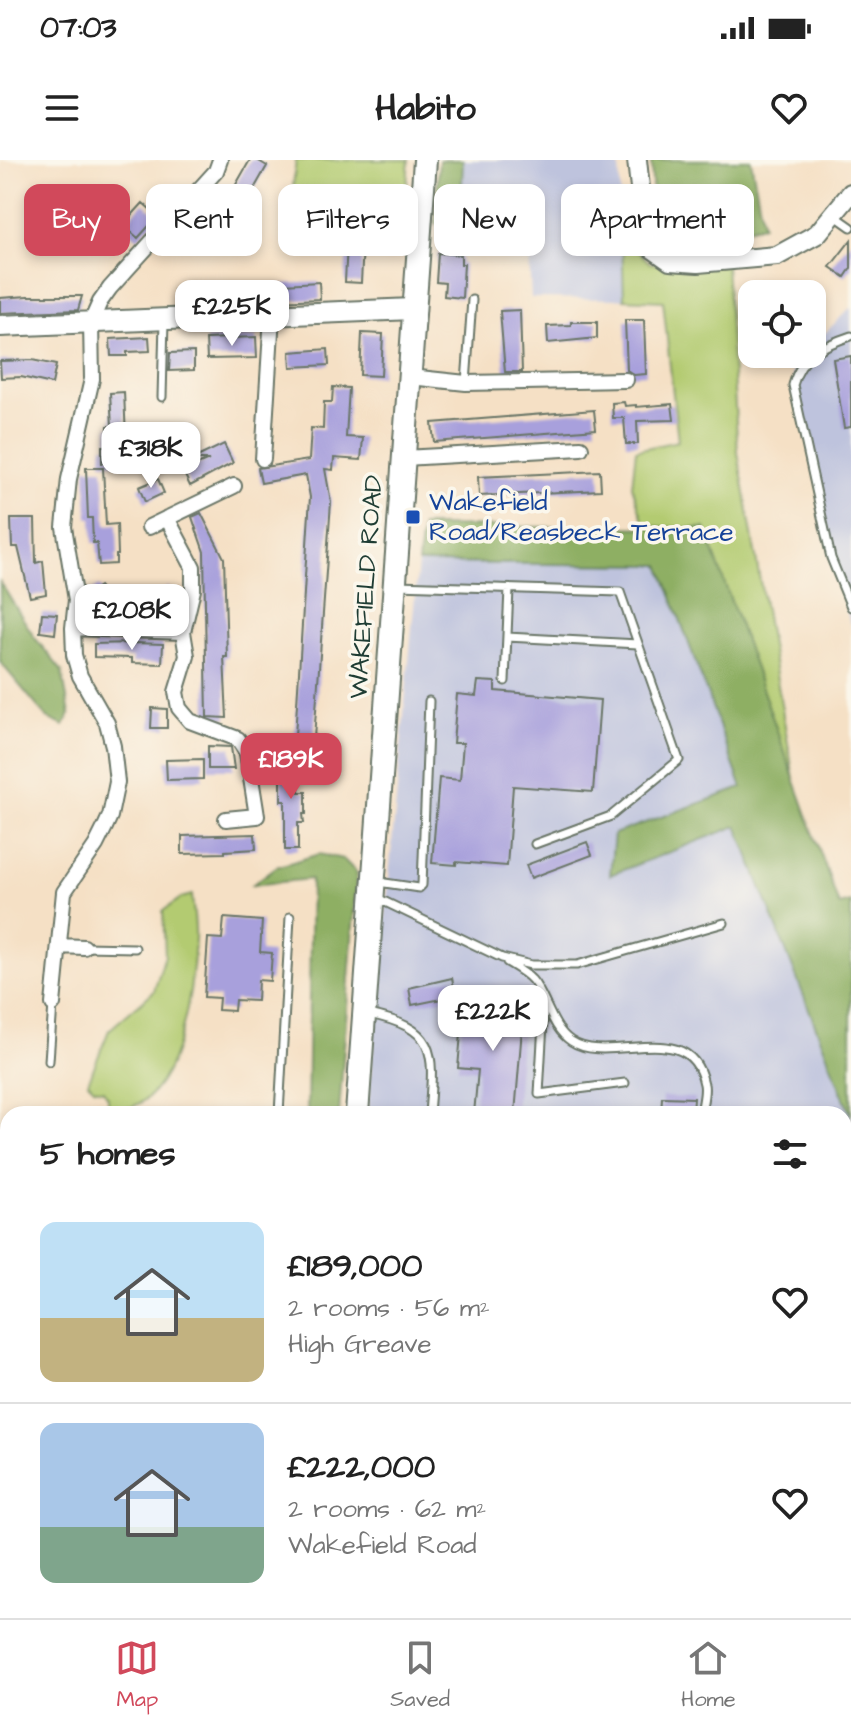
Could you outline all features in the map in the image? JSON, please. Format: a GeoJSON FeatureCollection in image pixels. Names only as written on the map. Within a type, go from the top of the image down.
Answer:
{"type":"FeatureCollection","features":[{"type":"Feature","properties":{"kind":"main road","name":"WAKEFIELD ROAD"},"geometry":{"type":"LineString","coordinates":[[357,1106],[425,160]]}},
{"type":"Feature","properties":{"kind":"main road"},"geometry":{"type":"LineString","coordinates":[[0,326],[413,309]]}},
{"type":"Feature","properties":{"kind":"street"},"geometry":{"type":"LineString","coordinates":[[53,1004],[64,892],[96,845],[110,816],[117,782],[107,723],[80,676],[74,655],[76,600],[65,544],[64,511],[69,479],[92,379],[91,322],[110,288],[216,171],[220,160]]}},
{"type":"Feature","properties":{"kind":"street"},"geometry":{"type":"LineString","coordinates":[[637,160],[646,244],[670,261],[698,263],[777,256],[817,234],[845,205]]}},
{"type":"Feature","properties":{"kind":"street"},"geometry":{"type":"LineString","coordinates":[[263,459],[272,315]]}},
{"type":"Feature","properties":{"kind":"street"},"geometry":{"type":"LineString","coordinates":[[410,377],[466,383],[626,380]]}},
{"type":"Feature","properties":{"kind":"street"},"geometry":{"type":"LineString","coordinates":[[404,458],[581,448]]}},
{"type":"Feature","properties":{"kind":"street"},"geometry":{"type":"LineString","coordinates":[[149,527],[234,486]]}},
{"type":"Feature","properties":{"kind":"street"},"geometry":{"type":"LineString","coordinates":[[167,518],[193,567],[193,590],[183,632],[187,656],[176,692],[179,708],[190,721],[238,739],[247,753],[252,774],[257,816],[226,819]]}},
{"type":"Feature","properties":{"kind":"street"},"geometry":{"type":"LineString","coordinates":[[73,628],[183,632]]}},
{"type":"Feature","properties":{"kind":"street"},"geometry":{"type":"LineString","coordinates":[[59,946],[84,947]]}},
{"type":"Feature","properties":{"kind":"lane"},"geometry":{"type":"LineString","coordinates":[[845,205],[851,227]]}},
{"type":"Feature","properties":{"kind":"lane"},"geometry":{"type":"LineString","coordinates":[[466,383],[472,300]]}},
{"type":"Feature","properties":{"kind":"lane"},"geometry":{"type":"LineString","coordinates":[[162,397],[164,319]]}},
{"type":"Feature","properties":{"kind":"lane"},"geometry":{"type":"LineString","coordinates":[[851,336],[827,344],[810,355],[802,364],[793,385],[831,558],[851,607]]}},
{"type":"Feature","properties":{"kind":"lane"},"geometry":{"type":"LineString","coordinates":[[395,585],[620,592],[679,760],[611,816],[535,844]]}},
{"type":"Feature","properties":{"kind":"lane"},"geometry":{"type":"LineString","coordinates":[[505,681],[509,589]]}},
{"type":"Feature","properties":{"kind":"lane"},"geometry":{"type":"LineString","coordinates":[[507,637],[638,644]]}},
{"type":"Feature","properties":{"kind":"lane"},"geometry":{"type":"LineString","coordinates":[[372,888],[419,888],[422,885],[429,701]]}},
{"type":"Feature","properties":{"kind":"lane"},"geometry":{"type":"LineString","coordinates":[[372,888],[502,958],[532,981],[567,1039],[579,1046],[597,1050],[655,1045],[675,1049],[693,1060],[705,1084],[702,1106]]}},
{"type":"Feature","properties":{"kind":"lane"},"geometry":{"type":"LineString","coordinates":[[279,1106],[290,917]]}},
{"type":"Feature","properties":{"kind":"lane"},"geometry":{"type":"LineString","coordinates":[[502,958],[531,965],[577,965],[724,923]]}},
{"type":"Feature","properties":{"kind":"lane"},"geometry":{"type":"LineString","coordinates":[[84,947],[135,948]]}},
{"type":"Feature","properties":{"kind":"lane"},"geometry":{"type":"LineString","coordinates":[[49,1061],[53,1004]]}},
{"type":"Feature","properties":{"kind":"lane"},"geometry":{"type":"LineString","coordinates":[[544,1005],[539,1094],[625,1083]]}},
{"type":"Feature","properties":{"kind":"lane"},"geometry":{"type":"LineString","coordinates":[[363,1012],[399,1020],[423,1036],[433,1066],[430,1106]]}},
{"type":"Feature","properties":{"kind":"shaded area"},"geometry":{"type":"Polygon","coordinates":[[[463,160],[619,160],[620,184],[561,184],[561,256],[622,256],[624,299],[531,298],[529,257],[522,256],[545,256],[545,184],[462,184],[463,160]]]}},
{"type":"Feature","properties":{"kind":"shaded area"},"geometry":{"type":"Polygon","coordinates":[[[851,307],[851,629],[791,368],[826,368],[826,332],[851,307]]]}},
{"type":"Feature","properties":{"kind":"shaded area"},"geometry":{"type":"Polygon","coordinates":[[[418,563],[660,565],[742,788],[615,834],[611,875],[737,826],[847,1106],[368,1106],[418,563]]]}},
{"type":"Feature","properties":{"kind":"green space"},"geometry":{"type":"Polygon","coordinates":[[[296,160],[409,160],[407,184],[293,184],[296,160]]]}},
{"type":"Feature","properties":{"kind":"green space"},"geometry":{"type":"Polygon","coordinates":[[[439,160],[463,160],[462,184],[438,184],[439,160]]]}},
{"type":"Feature","properties":{"kind":"green space"},"geometry":{"type":"Polygon","coordinates":[[[651,160],[751,160],[763,225],[754,227],[754,184],[652,184],[651,160]]]}},
{"type":"Feature","properties":{"kind":"green space"},"geometry":{"type":"Polygon","coordinates":[[[623,256],[643,256],[650,263],[726,265],[738,453],[794,779],[705,529],[645,526],[632,486],[636,450],[678,441],[663,301],[624,299],[623,256]]]}},
{"type":"Feature","properties":{"kind":"green space"},"geometry":{"type":"Polygon","coordinates":[[[422,526],[705,528],[839,905],[851,902],[851,1106],[847,1106],[737,826],[610,875],[614,834],[742,788],[660,565],[418,563],[422,526]]]}},
{"type":"Feature","properties":{"kind":"green space"},"geometry":{"type":"Polygon","coordinates":[[[0,582],[35,638],[62,671],[70,714],[64,726],[47,718],[0,662],[0,582]]]}},
{"type":"Feature","properties":{"kind":"green space"},"geometry":{"type":"Polygon","coordinates":[[[319,854],[343,859],[357,873],[340,1106],[307,1106],[311,879],[252,885],[276,867],[319,854]]]}},
{"type":"Feature","properties":{"kind":"green space"},"geometry":{"type":"Polygon","coordinates":[[[192,895],[195,934],[187,1007],[173,1058],[149,1096],[133,1106],[108,1106],[108,1097],[103,1090],[94,1088],[88,1082],[109,1030],[154,991],[165,955],[163,911],[181,898],[192,895]]]}},
{"type":"Feature","properties":{"kind":"building"},"geometry":{"type":"Polygon","coordinates":[[[250,160],[267,166],[257,184],[236,184],[250,160]]]}},
{"type":"Feature","properties":{"kind":"building"},"geometry":{"type":"Polygon","coordinates":[[[143,203],[146,206],[146,229],[138,238],[130,231],[130,217],[143,203]]]}},
{"type":"Feature","properties":{"kind":"building"},"geometry":{"type":"Polygon","coordinates":[[[851,240],[851,268],[845,277],[830,267],[851,240]]]}},
{"type":"Feature","properties":{"kind":"building"},"geometry":{"type":"Polygon","coordinates":[[[346,256],[362,256],[361,283],[345,282],[346,256]]]}},
{"type":"Feature","properties":{"kind":"building"},"geometry":{"type":"Polygon","coordinates":[[[438,256],[461,256],[461,264],[464,264],[462,298],[444,296],[445,283],[436,282],[438,256]]]}},
{"type":"Feature","properties":{"kind":"building"},"geometry":{"type":"Polygon","coordinates":[[[319,282],[320,299],[175,306],[174,290],[319,282]]]}},
{"type":"Feature","properties":{"kind":"building"},"geometry":{"type":"Polygon","coordinates":[[[82,296],[78,310],[0,313],[0,298],[82,296]]]}},
{"type":"Feature","properties":{"kind":"building"},"geometry":{"type":"Polygon","coordinates":[[[520,310],[522,372],[505,372],[500,311],[520,310]]]}},
{"type":"Feature","properties":{"kind":"building"},"geometry":{"type":"Polygon","coordinates":[[[625,320],[644,320],[646,374],[634,375],[627,370],[625,320]]]}},
{"type":"Feature","properties":{"kind":"building"},"geometry":{"type":"Polygon","coordinates":[[[571,322],[597,322],[597,338],[548,343],[547,326],[571,325],[571,322]]]}},
{"type":"Feature","properties":{"kind":"building"},"geometry":{"type":"Polygon","coordinates":[[[362,333],[383,334],[381,376],[360,375],[362,333]]]}},
{"type":"Feature","properties":{"kind":"building"},"geometry":{"type":"Polygon","coordinates":[[[149,337],[150,351],[111,356],[110,339],[149,337]]]}},
{"type":"Feature","properties":{"kind":"building"},"geometry":{"type":"Polygon","coordinates":[[[256,337],[257,358],[207,359],[206,339],[256,337]]]}},
{"type":"Feature","properties":{"kind":"building"},"geometry":{"type":"Polygon","coordinates":[[[328,349],[329,365],[291,367],[290,352],[328,349]]]}},
{"type":"Feature","properties":{"kind":"building"},"geometry":{"type":"Polygon","coordinates":[[[194,352],[194,370],[169,371],[170,353],[194,352]]]}},
{"type":"Feature","properties":{"kind":"building"},"geometry":{"type":"Polygon","coordinates":[[[851,356],[851,427],[844,428],[833,359],[851,356]]]}},
{"type":"Feature","properties":{"kind":"building"},"geometry":{"type":"Polygon","coordinates":[[[32,360],[56,365],[52,384],[21,377],[1,378],[0,361],[32,360]]]}},
{"type":"Feature","properties":{"kind":"building"},"geometry":{"type":"Polygon","coordinates":[[[333,387],[349,388],[346,437],[363,438],[361,460],[334,458],[333,470],[325,469],[331,502],[314,738],[295,736],[310,497],[306,475],[261,483],[258,468],[309,460],[311,428],[323,429],[324,402],[332,402],[333,387]]]}},
{"type":"Feature","properties":{"kind":"building"},"geometry":{"type":"Polygon","coordinates":[[[124,392],[127,462],[102,463],[102,446],[108,446],[108,426],[112,426],[110,393],[124,392]]]}},
{"type":"Feature","properties":{"kind":"building"},"geometry":{"type":"Polygon","coordinates":[[[624,402],[625,406],[636,407],[672,404],[674,420],[637,421],[638,444],[626,444],[624,418],[613,418],[612,403],[624,402]]]}},
{"type":"Feature","properties":{"kind":"building"},"geometry":{"type":"Polygon","coordinates":[[[594,410],[596,429],[434,442],[432,423],[594,410]]]}},
{"type":"Feature","properties":{"kind":"building"},"geometry":{"type":"Polygon","coordinates":[[[224,444],[233,463],[190,486],[183,471],[209,460],[191,460],[224,444]]]}},
{"type":"Feature","properties":{"kind":"building"},"geometry":{"type":"Polygon","coordinates":[[[86,468],[103,468],[106,525],[117,524],[116,564],[99,565],[97,543],[93,543],[92,518],[88,518],[86,468]]]}},
{"type":"Feature","properties":{"kind":"building"},"geometry":{"type":"Polygon","coordinates":[[[600,471],[601,490],[479,496],[478,477],[600,471]]]}},
{"type":"Feature","properties":{"kind":"building"},"geometry":{"type":"Polygon","coordinates":[[[158,479],[164,493],[145,502],[139,487],[158,479]]]}},
{"type":"Feature","properties":{"kind":"building"},"geometry":{"type":"Polygon","coordinates":[[[201,513],[224,558],[227,718],[207,717],[204,552],[192,517],[201,513]]]}},
{"type":"Feature","properties":{"kind":"building"},"geometry":{"type":"Polygon","coordinates":[[[11,519],[35,519],[36,563],[43,561],[46,594],[30,597],[18,547],[12,547],[11,519]]]}},
{"type":"Feature","properties":{"kind":"building"},"geometry":{"type":"Polygon","coordinates":[[[99,586],[104,592],[163,592],[167,587],[177,596],[167,607],[98,606],[88,594],[99,586]]]}},
{"type":"Feature","properties":{"kind":"building"},"geometry":{"type":"Polygon","coordinates":[[[42,613],[57,614],[55,634],[40,632],[42,613]]]}},
{"type":"Feature","properties":{"kind":"building"},"geometry":{"type":"Polygon","coordinates":[[[94,644],[163,644],[162,664],[132,663],[132,658],[94,657],[94,644]]]}},
{"type":"Feature","properties":{"kind":"building"},"geometry":{"type":"Polygon","coordinates":[[[478,681],[495,682],[495,691],[600,700],[593,792],[513,786],[507,866],[432,863],[439,778],[460,780],[463,743],[453,743],[457,694],[476,696],[478,681]]]}},
{"type":"Feature","properties":{"kind":"building"},"geometry":{"type":"Polygon","coordinates":[[[152,708],[167,709],[167,728],[151,728],[152,708]]]}},
{"type":"Feature","properties":{"kind":"building"},"geometry":{"type":"Polygon","coordinates":[[[208,746],[231,747],[234,769],[208,769],[208,746]]]}},
{"type":"Feature","properties":{"kind":"building"},"geometry":{"type":"Polygon","coordinates":[[[203,759],[203,779],[167,780],[166,760],[203,759]]]}},
{"type":"Feature","properties":{"kind":"building"},"geometry":{"type":"Polygon","coordinates":[[[274,760],[292,760],[292,770],[298,769],[299,792],[306,792],[304,823],[298,823],[298,850],[285,850],[285,801],[281,801],[281,777],[274,778],[274,760]]]}},
{"type":"Feature","properties":{"kind":"building"},"geometry":{"type":"Polygon","coordinates":[[[255,834],[256,849],[182,854],[182,836],[255,834]]]}},
{"type":"Feature","properties":{"kind":"building"},"geometry":{"type":"Polygon","coordinates":[[[587,842],[592,855],[531,878],[526,865],[587,842]]]}},
{"type":"Feature","properties":{"kind":"building"},"geometry":{"type":"Polygon","coordinates":[[[224,918],[262,921],[260,952],[272,953],[270,981],[258,980],[257,1001],[235,1000],[234,1011],[218,1010],[219,998],[204,997],[208,938],[222,939],[224,918]]]}},
{"type":"Feature","properties":{"kind":"building"},"geometry":{"type":"Polygon","coordinates":[[[452,978],[456,996],[412,1005],[409,988],[452,978]]]}},
{"type":"Feature","properties":{"kind":"building"},"geometry":{"type":"Polygon","coordinates":[[[464,999],[524,1004],[516,1106],[475,1106],[478,1070],[458,1068],[464,999]]]}},
{"type":"Feature","properties":{"kind":"building"},"geometry":{"type":"Polygon","coordinates":[[[662,1097],[694,1098],[694,1106],[661,1106],[662,1097]]]}},
{"type":"Feature","properties":{"kind":"place","name":"Wakefield Road/Reasbeck Terrace"},"geometry":{"type":"Point","coordinates":[413,517]}}]}
